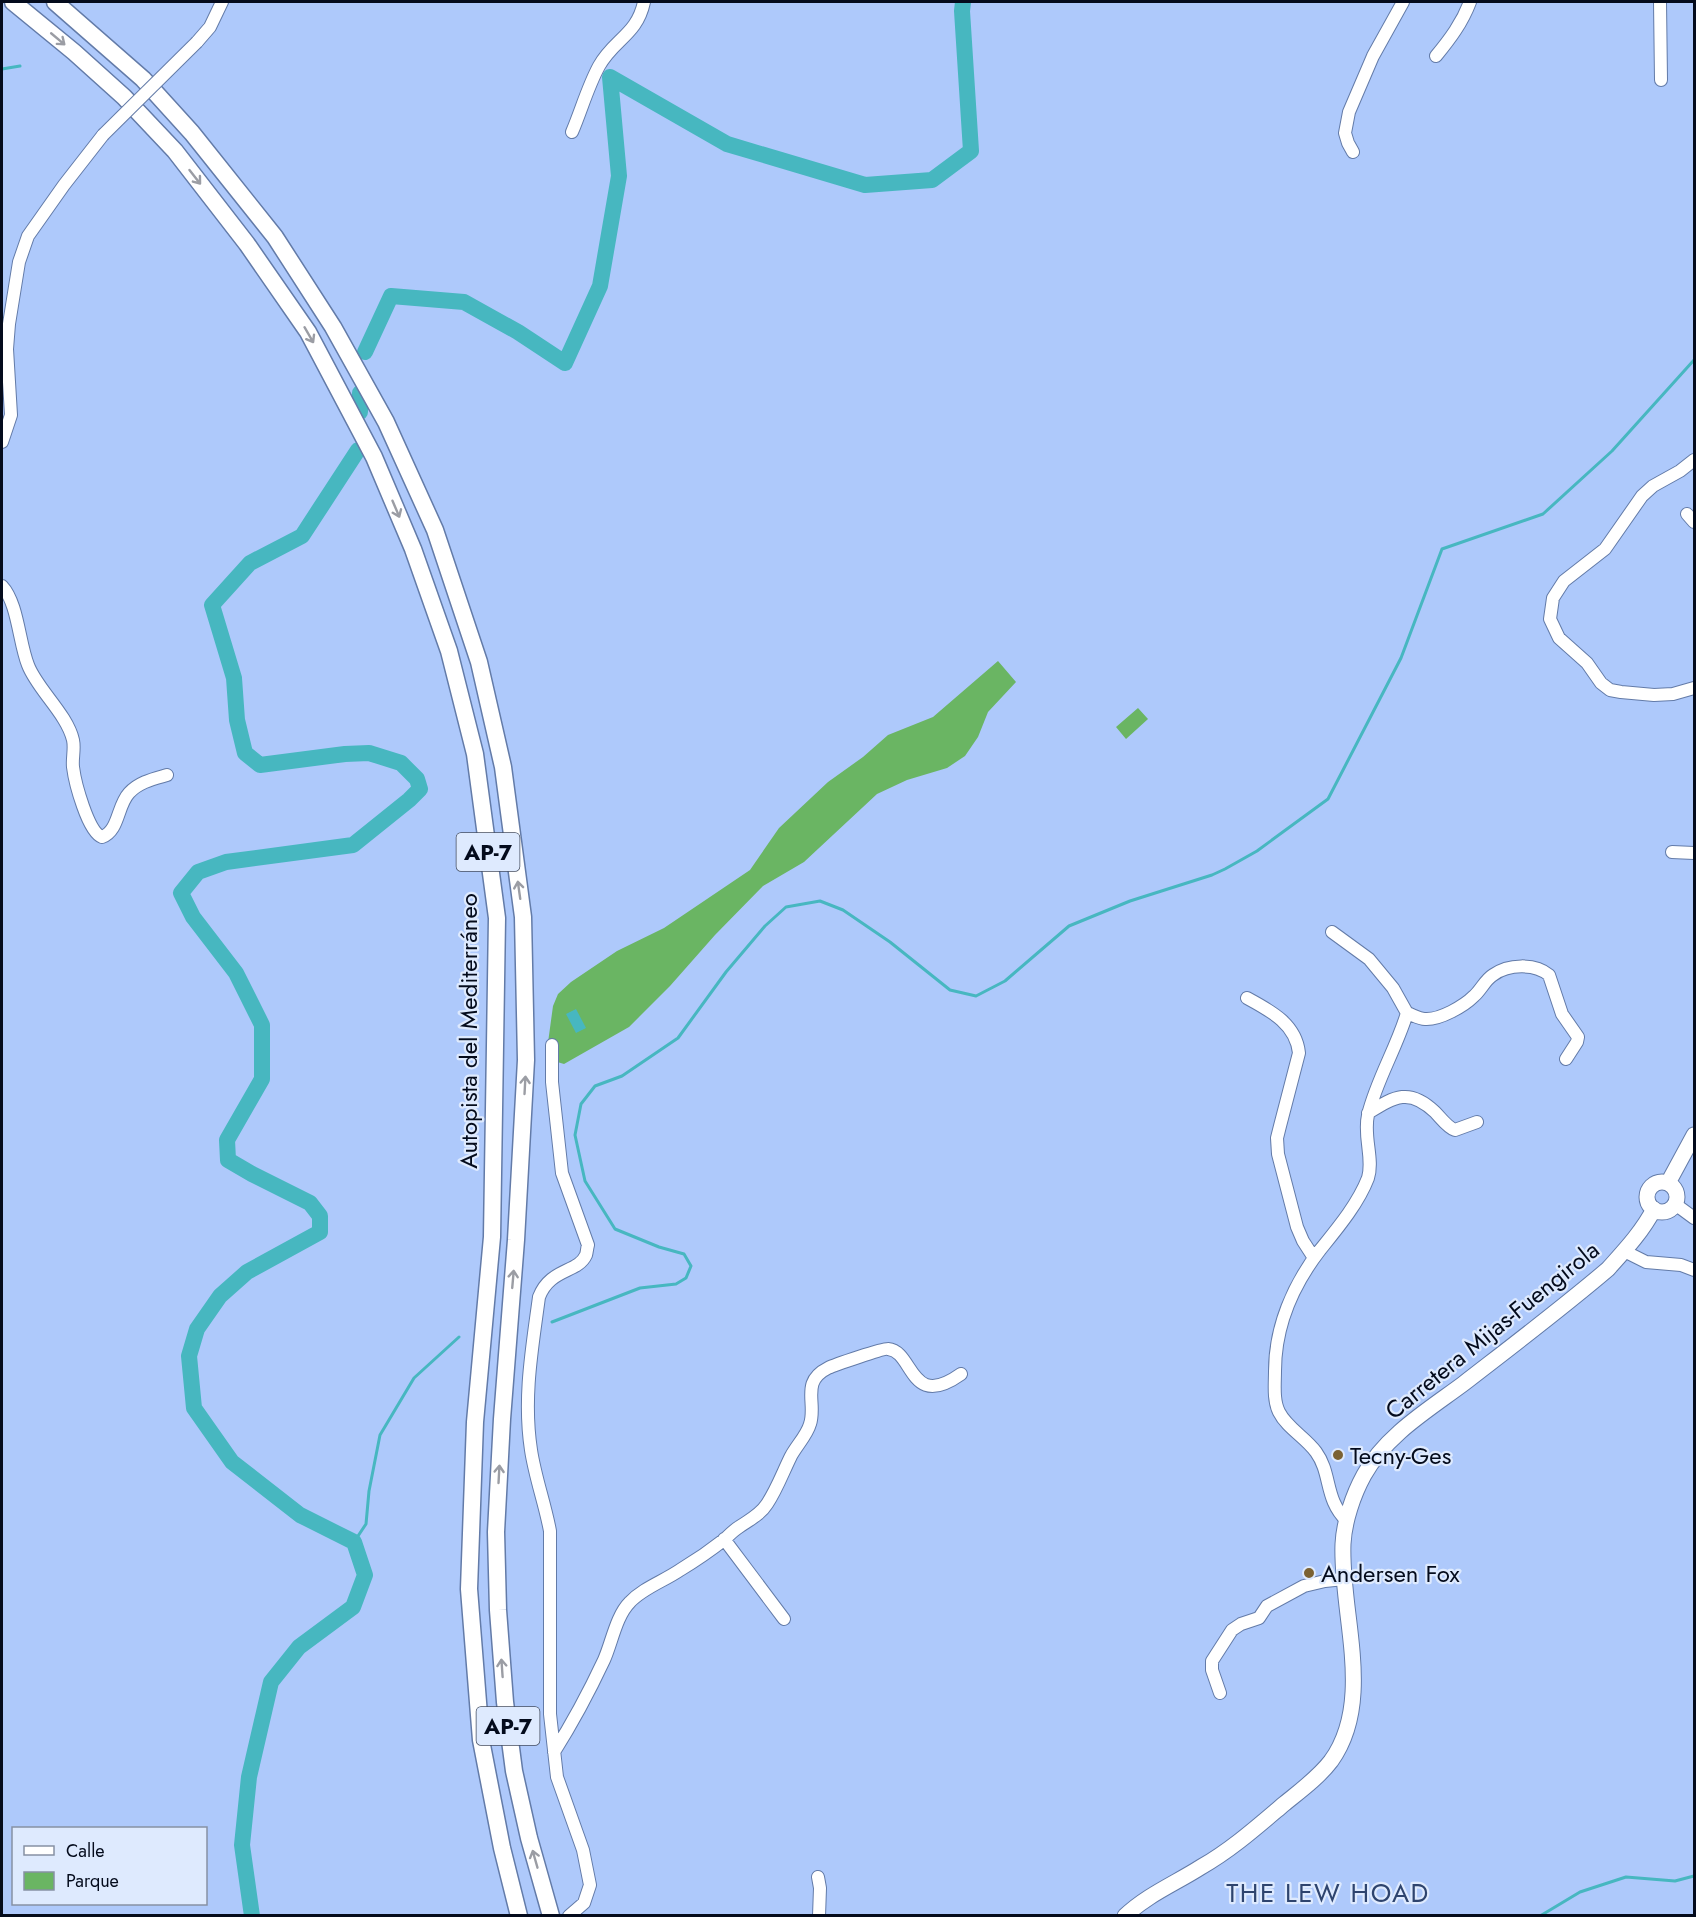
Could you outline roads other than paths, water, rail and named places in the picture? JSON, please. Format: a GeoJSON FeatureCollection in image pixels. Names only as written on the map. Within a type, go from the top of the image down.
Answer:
{"type":"FeatureCollection","features":[{"type":"Feature","properties":{"kind":"highway","name":"Autopista del Mediterráneo"},"geometry":{"type":"LineString","coordinates":[[13,2],[124,97],[175,152],[247,244],[308,332],[374,457],[413,549],[449,651],[475,754],[497,918],[492,1237],[475,1422],[469,1588],[480,1740],[502,1848],[519,1916]]}},
{"type":"Feature","properties":{"kind":"highway","name":"AP-7"},"geometry":{"type":"LineString","coordinates":[[55,2],[143,79],[192,133],[275,237],[333,327],[386,422],[435,530],[479,662],[503,767],[523,917],[526,1036],[516,1240],[496,1532],[498,1610],[505,1702],[514,1771],[529,1838],[551,1916]]}},
{"type":"Feature","properties":{"kind":"main road"},"geometry":{"type":"LineString","coordinates":[[1668,1183],[1695,1135]]}},
{"type":"Feature","properties":{"kind":"main road"},"geometry":{"type":"LineString","coordinates":[[1658,1183],[1668,1183],[1677,1194],[1676,1204],[1668,1211],[1654,1209],[1648,1202],[1650,1188],[1658,1183]]}},
{"type":"Feature","properties":{"kind":"main road","name":"Carretera Mijas-Fuengirola"},"geometry":{"type":"LineString","coordinates":[[1125,1916],[1148,1899],[1204,1866],[1251,1831],[1317,1777],[1340,1745],[1352,1704],[1353,1665],[1344,1579],[1343,1543],[1354,1497],[1374,1459],[1405,1428],[1608,1269],[1646,1225],[1654,1209]]}},
{"type":"Feature","properties":{"kind":"street"},"geometry":{"type":"LineString","coordinates":[[2,442],[11,415],[7,349],[9,324],[22,255],[28,236],[103,135],[197,42],[210,27],[222,2]]}},
{"type":"Feature","properties":{"kind":"street"},"geometry":{"type":"LineString","coordinates":[[572,132],[598,67],[609,51],[638,22],[644,2]]}},
{"type":"Feature","properties":{"kind":"street"},"geometry":{"type":"LineString","coordinates":[[1353,152],[1346,133],[1349,112],[1373,56],[1403,2]]}},
{"type":"Feature","properties":{"kind":"street"},"geometry":{"type":"LineString","coordinates":[[1436,56],[1453,35],[1470,2]]}},
{"type":"Feature","properties":{"kind":"street"},"geometry":{"type":"LineString","coordinates":[[1660,2],[1661,80]]}},
{"type":"Feature","properties":{"kind":"street"},"geometry":{"type":"LineString","coordinates":[[1695,460],[1653,486],[1642,496],[1605,549],[1564,581],[1553,598],[1550,619],[1558,638],[1587,663],[1593,674],[1610,690],[1653,695],[1673,694],[1695,688]]}},
{"type":"Feature","properties":{"kind":"street"},"geometry":{"type":"LineString","coordinates":[[2,586],[12,608],[28,666],[67,727],[72,739],[73,766],[78,789],[91,827],[97,835],[102,837],[112,832],[127,795],[151,779],[167,775]]}},
{"type":"Feature","properties":{"kind":"street"},"geometry":{"type":"LineString","coordinates":[[1672,852],[1695,853]]}},
{"type":"Feature","properties":{"kind":"street"},"geometry":{"type":"LineString","coordinates":[[1332,932],[1369,959],[1393,988],[1407,1013],[1426,1019],[1444,1015],[1468,1002],[1490,976],[1508,969],[1537,967],[1549,975],[1562,1014],[1578,1037],[1566,1059]]}},
{"type":"Feature","properties":{"kind":"street"},"geometry":{"type":"LineString","coordinates":[[1246,998],[1276,1015],[1292,1032],[1298,1043],[1299,1053],[1277,1138],[1278,1154],[1297,1227],[1314,1258]]}},
{"type":"Feature","properties":{"kind":"street"},"geometry":{"type":"LineString","coordinates":[[1347,1521],[1338,1513],[1333,1503],[1316,1452],[1284,1420],[1278,1410],[1275,1400],[1275,1353],[1284,1314],[1292,1296],[1314,1258],[1335,1233],[1367,1179],[1369,1171],[1366,1138],[1368,1113],[1407,1013]]}},
{"type":"Feature","properties":{"kind":"street"},"geometry":{"type":"LineString","coordinates":[[552,1045],[552,1082],[562,1173],[588,1245],[586,1255],[579,1263],[553,1278],[544,1286],[539,1298],[528,1376],[526,1410],[531,1451],[550,1531],[550,1714],[557,1777],[583,1850],[590,1885],[584,1903],[568,1916]]}},
{"type":"Feature","properties":{"kind":"street"},"geometry":{"type":"LineString","coordinates":[[1368,1113],[1398,1096],[1407,1096],[1433,1110],[1450,1128],[1455,1130],[1477,1122]]}},
{"type":"Feature","properties":{"kind":"street"},"geometry":{"type":"LineString","coordinates":[[1676,1204],[1695,1218]]}},
{"type":"Feature","properties":{"kind":"street"},"geometry":{"type":"LineString","coordinates":[[1624,1251],[1646,1262],[1681,1265],[1695,1270]]}},
{"type":"Feature","properties":{"kind":"street"},"geometry":{"type":"LineString","coordinates":[[555,1752],[604,1659],[622,1613],[629,1602],[680,1570],[766,1507],[792,1455],[810,1426],[812,1416],[810,1390],[814,1380],[827,1368],[887,1348],[896,1351],[913,1374],[921,1382],[931,1386],[950,1381],[961,1374]]}},
{"type":"Feature","properties":{"kind":"street"},"geometry":{"type":"LineString","coordinates":[[724,1539],[784,1619]]}},
{"type":"Feature","properties":{"kind":"street"},"geometry":{"type":"LineString","coordinates":[[1220,1693],[1212,1670],[1212,1661],[1232,1630],[1241,1624],[1259,1618],[1267,1606],[1304,1586],[1344,1579]]}},
{"type":"Feature","properties":{"kind":"street"},"geometry":{"type":"LineString","coordinates":[[818,1877],[819,1916]]}},
{"type":"Feature","properties":{"kind":"waterway"},"geometry":{"type":"LineString","coordinates":[[365,352],[391,296],[464,302],[518,332],[565,363],[600,286],[619,176],[610,77],[727,144],[865,185],[932,180],[971,151],[963,2]]}},
{"type":"Feature","properties":{"kind":"waterway"},"geometry":{"type":"LineString","coordinates":[[2,69],[20,66]]}},
{"type":"Feature","properties":{"kind":"waterway"},"geometry":{"type":"LineString","coordinates":[[552,1322],[640,1288],[676,1284],[686,1278],[691,1266],[684,1254],[659,1247],[615,1229],[585,1181],[575,1135],[581,1104],[595,1086],[622,1076],[678,1038],[726,972],[765,926],[786,907],[820,901],[843,910],[890,942],[950,990],[976,996],[1005,981],[1069,926],[1130,901],[1212,875],[1257,851],[1328,799],[1401,658],[1442,549],[1543,514],[1612,451],[1694,360]]}},
{"type":"Feature","properties":{"kind":"waterway"},"geometry":{"type":"LineString","coordinates":[[360,393],[360,412]]}},
{"type":"Feature","properties":{"kind":"waterway"},"geometry":{"type":"LineString","coordinates":[[252,1916],[242,1845],[249,1777],[271,1682],[299,1647],[353,1607],[365,1575],[354,1542],[300,1515],[232,1462],[194,1408],[189,1356],[197,1329],[220,1296],[247,1272],[320,1232],[320,1216],[310,1203],[228,1160],[227,1140],[262,1079],[262,1025],[236,973],[193,917],[181,893],[198,872],[226,862],[353,845],[420,789],[417,779],[401,763],[369,753],[260,765],[245,753],[237,720],[234,678],[212,605],[250,563],[302,536],[358,450]]}},
{"type":"Feature","properties":{"kind":"waterway"},"geometry":{"type":"LineString","coordinates":[[354,1542],[366,1524],[369,1491],[380,1435],[414,1378],[459,1337]]}},
{"type":"Feature","properties":{"kind":"waterway"},"geometry":{"type":"LineString","coordinates":[[1540,1916],[1580,1892],[1626,1877],[1675,1881],[1694,1876]]}},
{"type":"Feature","properties":{"kind":"place","name":"Tecny-Ges"},"geometry":{"type":"Point","coordinates":[1338,1455]}},
{"type":"Feature","properties":{"kind":"place","name":"Andersen Fox"},"geometry":{"type":"Point","coordinates":[1309,1573]}},
{"type":"Feature","properties":{"kind":"district","name":"THE LEW HOAD"},"geometry":{"type":"Point","coordinates":[1328,1893]}}]}
